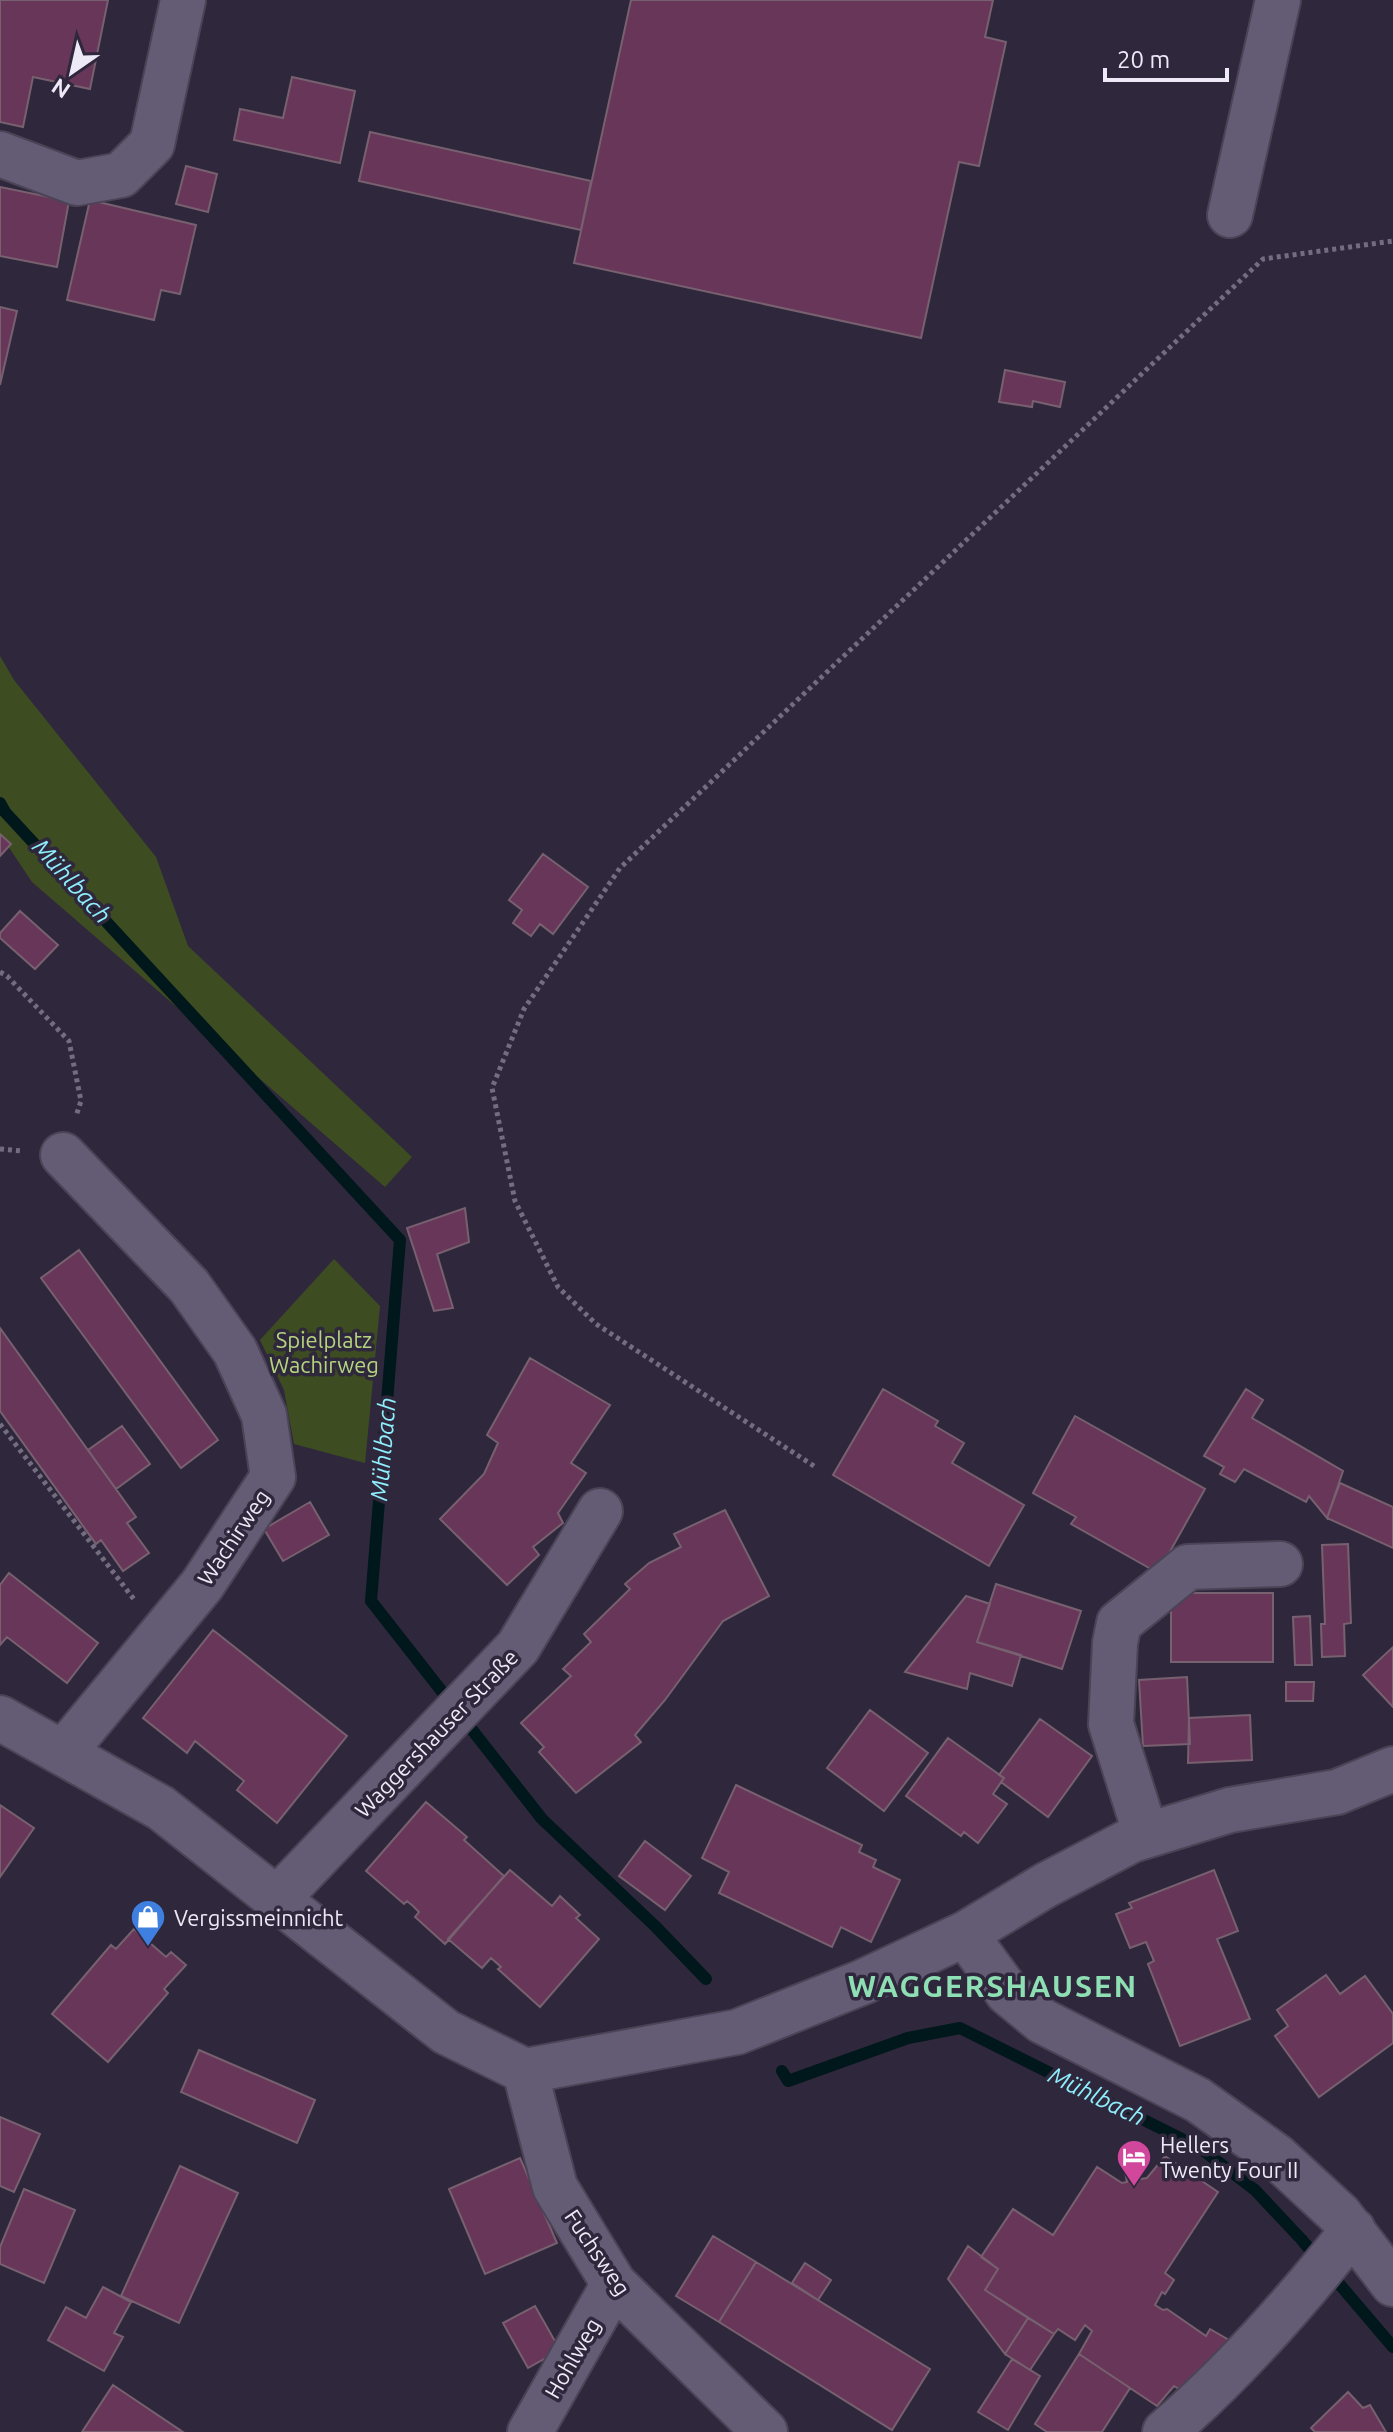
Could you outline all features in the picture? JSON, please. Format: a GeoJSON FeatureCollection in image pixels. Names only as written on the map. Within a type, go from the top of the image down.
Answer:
{"type":"FeatureCollection","features":[{"type":"Feature","properties":{"kind":"street"},"geometry":{"type":"LineString","coordinates":[[0,154],[77,183],[121,175],[152,144],[183,0]]}},
{"type":"Feature","properties":{"kind":"street"},"geometry":{"type":"LineString","coordinates":[[1230,215],[1278,0]]}},
{"type":"Feature","properties":{"kind":"street","name":"Wachirweg"},"geometry":{"type":"LineString","coordinates":[[63,1155],[189,1286],[235,1351],[264,1415],[273,1477],[202,1585],[64,1752]]}},
{"type":"Feature","properties":{"kind":"street","name":"Waggershauser Straße"},"geometry":{"type":"LineString","coordinates":[[277,1899],[518,1647],[600,1511]]}},
{"type":"Feature","properties":{"kind":"street"},"geometry":{"type":"LineString","coordinates":[[1146,1835],[1111,1724],[1115,1643],[1119,1623],[1188,1567],[1280,1564]]}},
{"type":"Feature","properties":{"kind":"street"},"geometry":{"type":"LineString","coordinates":[[0,1718],[161,1808],[446,2032],[525,2071],[737,2032],[863,1982],[965,1934],[1046,1885],[1132,1840],[1230,1810],[1337,1792],[1393,1769]]}},
{"type":"Feature","properties":{"kind":"street"},"geometry":{"type":"LineString","coordinates":[[965,1934],[1008,1993],[1042,2021],[1198,2100],[1276,2156],[1340,2215],[1332,2255],[1198,2404],[1165,2432]]}},
{"type":"Feature","properties":{"kind":"street","name":"Fuchsweg"},"geometry":{"type":"LineString","coordinates":[[525,2071],[555,2187],[614,2284],[765,2432]]}},
{"type":"Feature","properties":{"kind":"street"},"geometry":{"type":"LineString","coordinates":[[1332,2255],[1393,2284]]}},
{"type":"Feature","properties":{"kind":"street","name":"Hohlweg"},"geometry":{"type":"LineString","coordinates":[[530,2432],[614,2284]]}},
{"type":"Feature","properties":{"kind":"path"},"geometry":{"type":"LineString","coordinates":[[814,1466],[596,1324],[558,1287],[515,1201],[492,1088],[524,1009],[620,868],[1263,259],[1393,241]]}},
{"type":"Feature","properties":{"kind":"path"},"geometry":{"type":"LineString","coordinates":[[0,972],[69,1041],[81,1101],[63,1155],[0,1149]]}},
{"type":"Feature","properties":{"kind":"path"},"geometry":{"type":"LineString","coordinates":[[0,1424],[161,1634]]}},
{"type":"Feature","properties":{"kind":"green space"},"geometry":{"type":"Polygon","coordinates":[[[0,656],[14,680],[156,857],[188,946],[412,1157],[385,1187],[32,882],[0,834],[0,656]]]}},
{"type":"Feature","properties":{"kind":"green space","name":"Spielplatz Wachirweg"},"geometry":{"type":"Polygon","coordinates":[[[334,1259],[380,1306],[365,1463],[294,1444],[284,1390],[260,1340],[334,1259]]]}},
{"type":"Feature","properties":{"kind":"building"},"geometry":{"type":"Polygon","coordinates":[[[0,0],[108,0],[90,89],[33,77],[23,127],[0,122],[0,0]]]}},
{"type":"Feature","properties":{"kind":"building"},"geometry":{"type":"Polygon","coordinates":[[[631,0],[993,0],[985,37],[1006,42],[979,166],[959,162],[921,338],[574,263],[631,0]]]}},
{"type":"Feature","properties":{"kind":"building"},"geometry":{"type":"Polygon","coordinates":[[[292,77],[355,91],[340,163],[234,140],[240,109],[283,118],[292,77]]]}},
{"type":"Feature","properties":{"kind":"building"},"geometry":{"type":"Polygon","coordinates":[[[370,132],[591,181],[581,230],[359,181],[370,132]]]}},
{"type":"Feature","properties":{"kind":"building"},"geometry":{"type":"Polygon","coordinates":[[[186,166],[217,174],[208,212],[176,204],[186,166]]]}},
{"type":"Feature","properties":{"kind":"building"},"geometry":{"type":"Polygon","coordinates":[[[0,187],[69,201],[57,267],[0,256],[0,187]]]}},
{"type":"Feature","properties":{"kind":"building"},"geometry":{"type":"Polygon","coordinates":[[[90,200],[196,225],[180,294],[161,290],[154,320],[67,300],[90,200]]]}},
{"type":"Feature","properties":{"kind":"building"},"geometry":{"type":"Polygon","coordinates":[[[0,307],[17,311],[0,385],[0,307]]]}},
{"type":"Feature","properties":{"kind":"building"},"geometry":{"type":"Polygon","coordinates":[[[1005,370],[1065,382],[1060,407],[1033,401],[1032,407],[999,402],[1005,370]]]}},
{"type":"Feature","properties":{"kind":"building"},"geometry":{"type":"Polygon","coordinates":[[[0,834],[11,844],[0,856],[0,834]]]}},
{"type":"Feature","properties":{"kind":"building"},"geometry":{"type":"Polygon","coordinates":[[[543,854],[588,887],[553,934],[540,924],[531,936],[513,923],[522,910],[509,900],[543,854]]]}},
{"type":"Feature","properties":{"kind":"building"},"geometry":{"type":"Polygon","coordinates":[[[20,911],[58,945],[35,969],[0,938],[0,933],[20,911]]]}},
{"type":"Feature","properties":{"kind":"building"},"geometry":{"type":"Polygon","coordinates":[[[465,1208],[469,1242],[437,1254],[453,1308],[434,1311],[407,1228],[465,1208]]]}},
{"type":"Feature","properties":{"kind":"building"},"geometry":{"type":"Polygon","coordinates":[[[79,1250],[218,1440],[181,1468],[41,1278],[79,1250]]]}},
{"type":"Feature","properties":{"kind":"building"},"geometry":{"type":"Polygon","coordinates":[[[0,1328],[136,1517],[127,1523],[149,1553],[123,1571],[101,1540],[96,1544],[0,1411],[0,1328]]]}},
{"type":"Feature","properties":{"kind":"building"},"geometry":{"type":"Polygon","coordinates":[[[530,1358],[610,1405],[571,1463],[586,1473],[558,1513],[563,1523],[533,1547],[539,1555],[507,1585],[440,1519],[484,1474],[498,1443],[487,1435],[530,1358]]]}},
{"type":"Feature","properties":{"kind":"building"},"geometry":{"type":"Polygon","coordinates":[[[883,1389],[938,1421],[935,1426],[964,1443],[952,1463],[1024,1505],[989,1566],[833,1475],[883,1389]]]}},
{"type":"Feature","properties":{"kind":"building"},"geometry":{"type":"Polygon","coordinates":[[[1246,1389],[1263,1400],[1252,1418],[1343,1471],[1327,1518],[1309,1496],[1306,1502],[1244,1469],[1235,1482],[1220,1474],[1224,1467],[1204,1456],[1246,1389]]]}},
{"type":"Feature","properties":{"kind":"building"},"geometry":{"type":"Polygon","coordinates":[[[1075,1416],[1205,1489],[1158,1573],[1071,1524],[1076,1517],[1033,1493],[1075,1416]]]}},
{"type":"Feature","properties":{"kind":"building"},"geometry":{"type":"Polygon","coordinates":[[[122,1426],[150,1464],[116,1489],[88,1450],[122,1426]]]}},
{"type":"Feature","properties":{"kind":"building"},"geometry":{"type":"Polygon","coordinates":[[[1340,1483],[1393,1507],[1393,1548],[1327,1518],[1340,1483]]]}},
{"type":"Feature","properties":{"kind":"building"},"geometry":{"type":"Polygon","coordinates":[[[310,1502],[329,1535],[283,1561],[264,1529],[310,1502]]]}},
{"type":"Feature","properties":{"kind":"building"},"geometry":{"type":"Polygon","coordinates":[[[725,1510],[769,1596],[723,1621],[635,1735],[641,1742],[576,1793],[539,1752],[544,1747],[521,1723],[571,1676],[563,1669],[591,1642],[584,1634],[630,1589],[625,1584],[649,1563],[681,1547],[674,1534],[725,1510]]]}},
{"type":"Feature","properties":{"kind":"building"},"geometry":{"type":"Polygon","coordinates":[[[1348,1544],[1351,1623],[1344,1624],[1345,1656],[1322,1657],[1321,1624],[1325,1624],[1322,1545],[1348,1544]]]}},
{"type":"Feature","properties":{"kind":"building"},"geometry":{"type":"Polygon","coordinates":[[[9,1573],[98,1643],[67,1683],[7,1637],[0,1645],[0,1585],[9,1573]]]}},
{"type":"Feature","properties":{"kind":"building"},"geometry":{"type":"Polygon","coordinates":[[[996,1584],[1081,1611],[1062,1669],[977,1642],[996,1584]]]}},
{"type":"Feature","properties":{"kind":"building"},"geometry":{"type":"Polygon","coordinates":[[[1171,1593],[1273,1593],[1273,1662],[1171,1662],[1171,1593]]]}},
{"type":"Feature","properties":{"kind":"building"},"geometry":{"type":"Polygon","coordinates":[[[966,1596],[990,1604],[977,1642],[1021,1655],[1012,1686],[970,1673],[967,1689],[905,1672],[966,1596]]]}},
{"type":"Feature","properties":{"kind":"building"},"geometry":{"type":"Polygon","coordinates":[[[1310,1616],[1312,1665],[1295,1665],[1293,1617],[1310,1616]]]}},
{"type":"Feature","properties":{"kind":"building"},"geometry":{"type":"Polygon","coordinates":[[[213,1630],[347,1736],[277,1823],[237,1790],[244,1781],[195,1741],[187,1753],[143,1718],[213,1630]]]}},
{"type":"Feature","properties":{"kind":"building"},"geometry":{"type":"Polygon","coordinates":[[[1393,1647],[1393,1707],[1363,1675],[1393,1647]]]}},
{"type":"Feature","properties":{"kind":"building"},"geometry":{"type":"Polygon","coordinates":[[[1187,1677],[1190,1744],[1143,1746],[1139,1680],[1187,1677]]]}},
{"type":"Feature","properties":{"kind":"building"},"geometry":{"type":"Polygon","coordinates":[[[1286,1682],[1314,1682],[1313,1701],[1286,1701],[1286,1682]]]}},
{"type":"Feature","properties":{"kind":"building"},"geometry":{"type":"Polygon","coordinates":[[[870,1710],[928,1753],[884,1811],[827,1768],[870,1710]]]}},
{"type":"Feature","properties":{"kind":"building"},"geometry":{"type":"Polygon","coordinates":[[[1250,1715],[1252,1760],[1188,1763],[1189,1718],[1250,1715]]]}},
{"type":"Feature","properties":{"kind":"building"},"geometry":{"type":"Polygon","coordinates":[[[1040,1719],[1092,1756],[1048,1817],[1001,1782],[1004,1778],[999,1775],[1040,1719]]]}},
{"type":"Feature","properties":{"kind":"building"},"geometry":{"type":"Polygon","coordinates":[[[948,1738],[1004,1778],[993,1794],[1007,1804],[978,1843],[964,1832],[961,1836],[906,1796],[948,1738]]]}},
{"type":"Feature","properties":{"kind":"building"},"geometry":{"type":"Polygon","coordinates":[[[736,1785],[862,1845],[859,1852],[876,1860],[873,1867],[900,1880],[871,1942],[841,1927],[832,1947],[719,1893],[729,1872],[702,1858],[736,1785]]]}},
{"type":"Feature","properties":{"kind":"building"},"geometry":{"type":"Polygon","coordinates":[[[426,1802],[467,1837],[464,1840],[504,1876],[445,1944],[415,1917],[419,1912],[413,1906],[407,1901],[404,1904],[366,1871],[426,1802]]]}},
{"type":"Feature","properties":{"kind":"building"},"geometry":{"type":"Polygon","coordinates":[[[0,1805],[34,1828],[0,1877],[0,1805]]]}},
{"type":"Feature","properties":{"kind":"building"},"geometry":{"type":"Polygon","coordinates":[[[645,1841],[691,1876],[665,1910],[619,1876],[645,1841]]]}},
{"type":"Feature","properties":{"kind":"building"},"geometry":{"type":"Polygon","coordinates":[[[510,1870],[552,1906],[560,1896],[580,1915],[576,1918],[599,1939],[540,2007],[498,1969],[501,1967],[491,1958],[482,1968],[448,1939],[510,1870]]]}},
{"type":"Feature","properties":{"kind":"building"},"geometry":{"type":"Polygon","coordinates":[[[1214,1870],[1238,1931],[1217,1939],[1250,2019],[1180,2046],[1148,1964],[1154,1961],[1146,1942],[1130,1948],[1116,1914],[1132,1908],[1129,1903],[1214,1870]]]}},
{"type":"Feature","properties":{"kind":"building"},"geometry":{"type":"Polygon","coordinates":[[[134,1929],[166,1957],[171,1952],[186,1965],[164,1989],[168,1993],[108,2062],[52,2014],[111,1945],[116,1949],[134,1929]]]}},
{"type":"Feature","properties":{"kind":"building"},"geometry":{"type":"Polygon","coordinates":[[[1326,1975],[1340,1994],[1365,1976],[1393,2014],[1393,2043],[1319,2097],[1275,2036],[1288,2026],[1277,2010],[1326,1975]]]}},
{"type":"Feature","properties":{"kind":"building"},"geometry":{"type":"Polygon","coordinates":[[[199,2050],[315,2100],[297,2143],[181,2092],[199,2050]]]}},
{"type":"Feature","properties":{"kind":"building"},"geometry":{"type":"Polygon","coordinates":[[[0,2117],[40,2134],[14,2192],[0,2186],[0,2117]]]}},
{"type":"Feature","properties":{"kind":"building"},"geometry":{"type":"Polygon","coordinates":[[[1165,2156],[1218,2192],[1165,2273],[1174,2280],[1155,2305],[1167,2309],[1206,2336],[1210,2329],[1229,2340],[1211,2366],[1206,2363],[1179,2389],[1174,2386],[1157,2406],[1079,2354],[1092,2331],[1085,2325],[1075,2340],[1058,2329],[1054,2334],[985,2290],[998,2269],[981,2257],[1013,2209],[1053,2235],[1097,2167],[1122,2183],[1127,2182],[1124,2167],[1138,2164],[1140,2179],[1147,2178],[1165,2156]]]}},
{"type":"Feature","properties":{"kind":"building"},"geometry":{"type":"Polygon","coordinates":[[[520,2158],[557,2243],[485,2274],[449,2189],[520,2158]]]}},
{"type":"Feature","properties":{"kind":"building"},"geometry":{"type":"Polygon","coordinates":[[[180,2166],[238,2193],[179,2323],[121,2296],[180,2166]]]}},
{"type":"Feature","properties":{"kind":"building"},"geometry":{"type":"Polygon","coordinates":[[[24,2189],[75,2210],[44,2283],[0,2264],[0,2247],[24,2189]]]}},
{"type":"Feature","properties":{"kind":"building"},"geometry":{"type":"Polygon","coordinates":[[[713,2236],[756,2262],[719,2322],[676,2296],[713,2236]]]}},
{"type":"Feature","properties":{"kind":"building"},"geometry":{"type":"Polygon","coordinates":[[[968,2246],[998,2269],[985,2290],[1028,2318],[1005,2354],[948,2279],[968,2246]]]}},
{"type":"Feature","properties":{"kind":"building"},"geometry":{"type":"Polygon","coordinates":[[[756,2262],[930,2369],[892,2430],[719,2322],[756,2262]]]}},
{"type":"Feature","properties":{"kind":"building"},"geometry":{"type":"Polygon","coordinates":[[[805,2263],[831,2280],[818,2300],[792,2283],[805,2263]]]}},
{"type":"Feature","properties":{"kind":"building"},"geometry":{"type":"Polygon","coordinates":[[[103,2287],[131,2302],[114,2333],[123,2337],[104,2371],[48,2340],[66,2307],[86,2318],[103,2287]]]}},
{"type":"Feature","properties":{"kind":"building"},"geometry":{"type":"Polygon","coordinates":[[[535,2306],[560,2350],[528,2368],[503,2323],[535,2306]]]}},
{"type":"Feature","properties":{"kind":"building"},"geometry":{"type":"Polygon","coordinates":[[[1028,2318],[1054,2334],[1030,2370],[1005,2354],[1028,2318]]]}},
{"type":"Feature","properties":{"kind":"building"},"geometry":{"type":"Polygon","coordinates":[[[1079,2354],[1130,2388],[1102,2432],[1047,2432],[1035,2424],[1079,2354]]]}},
{"type":"Feature","properties":{"kind":"building"},"geometry":{"type":"Polygon","coordinates":[[[1012,2359],[1040,2376],[1008,2430],[978,2412],[1012,2359]]]}},
{"type":"Feature","properties":{"kind":"building"},"geometry":{"type":"Polygon","coordinates":[[[113,2385],[183,2432],[82,2432],[113,2385]]]}},
{"type":"Feature","properties":{"kind":"building"},"geometry":{"type":"Polygon","coordinates":[[[1348,2392],[1363,2408],[1370,2405],[1386,2432],[1315,2432],[1311,2428],[1348,2392]]]}},
{"type":"Feature","properties":{"kind":"waterway","name":"Mühlbach"},"geometry":{"type":"LineString","coordinates":[[0,803],[400,1240],[371,1601],[542,1819],[706,1979]]}},
{"type":"Feature","properties":{"kind":"waterway","name":"Mühlbach"},"geometry":{"type":"LineString","coordinates":[[782,2071],[788,2081],[908,2038],[960,2028],[1200,2148],[1255,2190],[1393,2347]]}},
{"type":"Feature","properties":{"kind":"place","name":"Vergissmeinnicht"},"geometry":{"type":"Point","coordinates":[148,1948]}},
{"type":"Feature","properties":{"kind":"place","name":"Hellers Twenty Four II"},"geometry":{"type":"Point","coordinates":[1134,2188]}},
{"type":"Feature","properties":{"kind":"district","name":"WAGGERSHAUSEN"},"geometry":{"type":"Point","coordinates":[993,1986]}}]}
